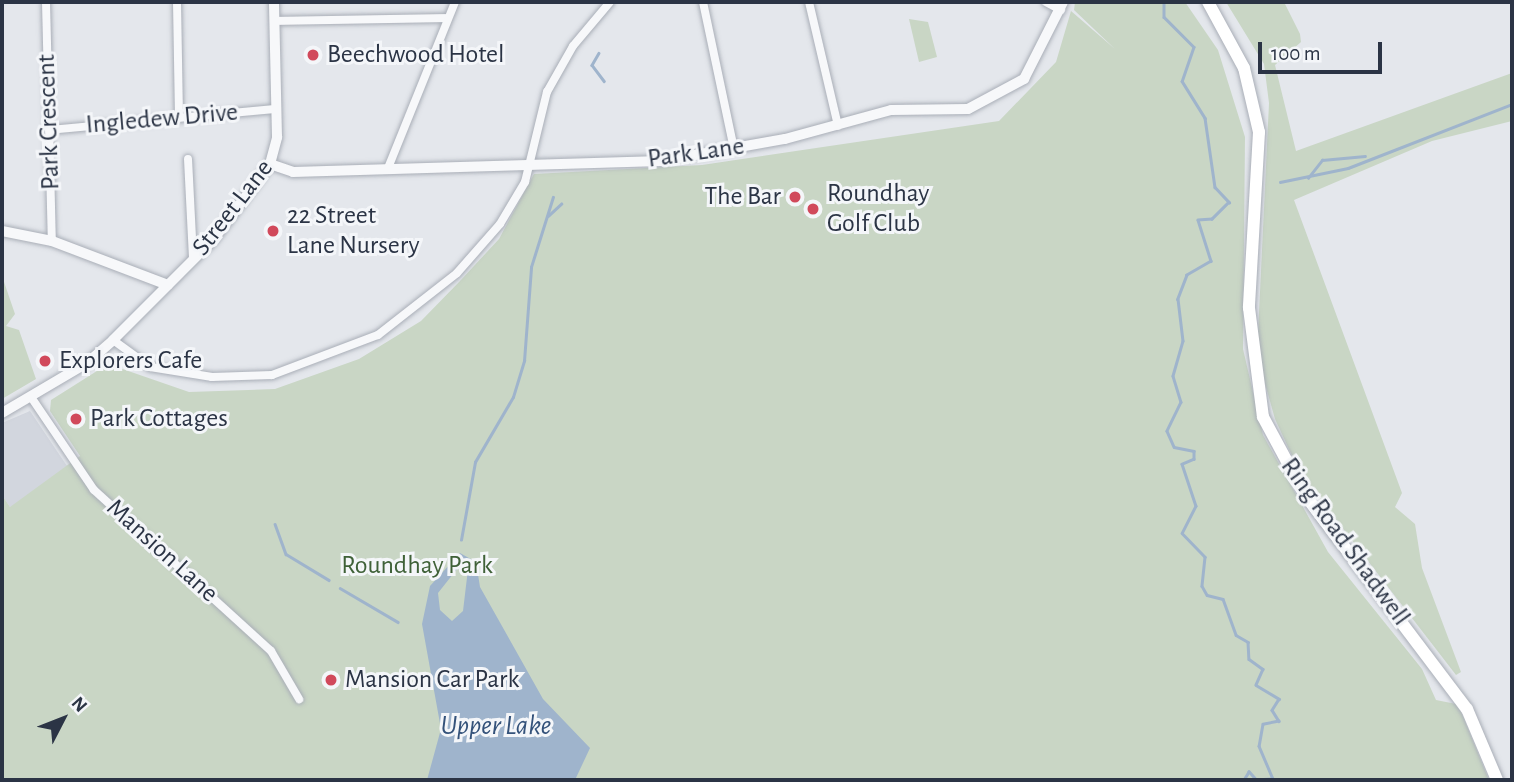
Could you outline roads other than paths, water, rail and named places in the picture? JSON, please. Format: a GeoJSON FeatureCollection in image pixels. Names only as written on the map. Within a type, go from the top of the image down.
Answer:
{"type":"FeatureCollection","features":[{"type":"Feature","properties":{"kind":"highway","name":"Ring Road Shadwell"},"geometry":{"type":"LineString","coordinates":[[1208,2],[1244,68],[1259,132],[1249,308],[1263,417],[1305,495],[1467,709],[1497,780]]}},
{"type":"Feature","properties":{"kind":"street","name":"Park Crescent"},"geometry":{"type":"LineString","coordinates":[[46,2],[52,241]]}},
{"type":"Feature","properties":{"kind":"street"},"geometry":{"type":"LineString","coordinates":[[177,2],[179,115]]}},
{"type":"Feature","properties":{"kind":"street","name":"Street Lane"},"geometry":{"type":"LineString","coordinates":[[2,413],[31,397],[113,340],[193,260],[270,164],[276,109],[274,2]]}},
{"type":"Feature","properties":{"kind":"street"},"geometry":{"type":"LineString","coordinates":[[388,167],[444,18],[455,2]]}},
{"type":"Feature","properties":{"kind":"street"},"geometry":{"type":"LineString","coordinates":[[113,340],[150,367],[212,377],[272,375],[360,346],[457,273],[500,224],[529,165],[547,92],[573,46],[610,2]]}},
{"type":"Feature","properties":{"kind":"street"},"geometry":{"type":"LineString","coordinates":[[703,2],[734,149]]}},
{"type":"Feature","properties":{"kind":"street"},"geometry":{"type":"LineString","coordinates":[[809,2],[838,126]]}},
{"type":"Feature","properties":{"kind":"street"},"geometry":{"type":"LineString","coordinates":[[1046,2],[1062,6]]}},
{"type":"Feature","properties":{"kind":"street","name":"Park Lane"},"geometry":{"type":"LineString","coordinates":[[270,164],[293,172],[388,167],[661,161],[734,149],[838,126],[891,110],[968,109],[1006,93],[1036,63],[1062,6]]}},
{"type":"Feature","properties":{"kind":"street"},"geometry":{"type":"LineString","coordinates":[[275,21],[444,18]]}},
{"type":"Feature","properties":{"kind":"street","name":"Ingledew Drive"},"geometry":{"type":"LineString","coordinates":[[49,130],[179,115],[276,109]]}},
{"type":"Feature","properties":{"kind":"street"},"geometry":{"type":"LineString","coordinates":[[188,159],[193,260]]}},
{"type":"Feature","properties":{"kind":"street"},"geometry":{"type":"LineString","coordinates":[[2,231],[52,241],[168,285]]}},
{"type":"Feature","properties":{"kind":"street","name":"Mansion Lane"},"geometry":{"type":"LineString","coordinates":[[31,397],[94,490],[271,651],[299,699]]}},
{"type":"Feature","properties":{"kind":"water","name":"Upper Lake"},"geometry":{"type":"Polygon","coordinates":[[[460,553],[476,562],[480,587],[543,699],[590,748],[575,780],[427,780],[441,729],[422,624],[430,586],[460,553]],[[461,564],[438,593],[440,610],[452,621],[463,611],[468,569],[461,564]]]}},
{"type":"Feature","properties":{"kind":"waterway"},"geometry":{"type":"LineString","coordinates":[[1164,2],[1164,17],[1194,47],[1182,81],[1205,118],[1215,187],[1229,202],[1212,219],[1198,220],[1211,261],[1187,275],[1178,299],[1183,341],[1173,376],[1181,402],[1167,431],[1174,447],[1194,451],[1194,459],[1182,464],[1196,506],[1182,533],[1205,557],[1202,586],[1207,595],[1223,599],[1236,635],[1248,642],[1249,659],[1263,669],[1256,685],[1279,699],[1272,710],[1279,721],[1263,724],[1259,746],[1273,779],[1256,780],[1249,772],[1244,780]]}},
{"type":"Feature","properties":{"kind":"waterway"},"geometry":{"type":"LineString","coordinates":[[599,53],[592,65],[604,81]]}},
{"type":"Feature","properties":{"kind":"waterway"},"geometry":{"type":"LineString","coordinates":[[1280,182],[1348,168],[1512,104]]}},
{"type":"Feature","properties":{"kind":"waterway"},"geometry":{"type":"LineString","coordinates":[[1308,178],[1322,160],[1365,156]]}},
{"type":"Feature","properties":{"kind":"waterway"},"geometry":{"type":"LineString","coordinates":[[461,540],[475,462],[513,397],[524,361],[531,267],[553,197]]}},
{"type":"Feature","properties":{"kind":"waterway"},"geometry":{"type":"LineString","coordinates":[[548,216],[561,204]]}},
{"type":"Feature","properties":{"kind":"waterway"},"geometry":{"type":"LineString","coordinates":[[275,524],[286,554],[329,580]]}},
{"type":"Feature","properties":{"kind":"waterway"},"geometry":{"type":"LineString","coordinates":[[340,588],[398,622]]}},
{"type":"Feature","properties":{"kind":"place","name":"Beechwood Hotel"},"geometry":{"type":"Point","coordinates":[313,55]}},
{"type":"Feature","properties":{"kind":"place","name":"The Bar"},"geometry":{"type":"Point","coordinates":[795,197]}},
{"type":"Feature","properties":{"kind":"place","name":"Roundhay Golf Club"},"geometry":{"type":"Point","coordinates":[813,209]}},
{"type":"Feature","properties":{"kind":"place","name":"22 Street Lane Nursery"},"geometry":{"type":"Point","coordinates":[273,231]}},
{"type":"Feature","properties":{"kind":"place","name":"Explorers Cafe"},"geometry":{"type":"Point","coordinates":[45,361]}},
{"type":"Feature","properties":{"kind":"place","name":"Park Cottages"},"geometry":{"type":"Point","coordinates":[76,419]}},
{"type":"Feature","properties":{"kind":"place","name":"Mansion Car Park"},"geometry":{"type":"Point","coordinates":[331,680]}},
{"type":"Feature","properties":{"kind":"park label","name":"Roundhay Park"},"geometry":{"type":"Point","coordinates":[417,566]}}]}
